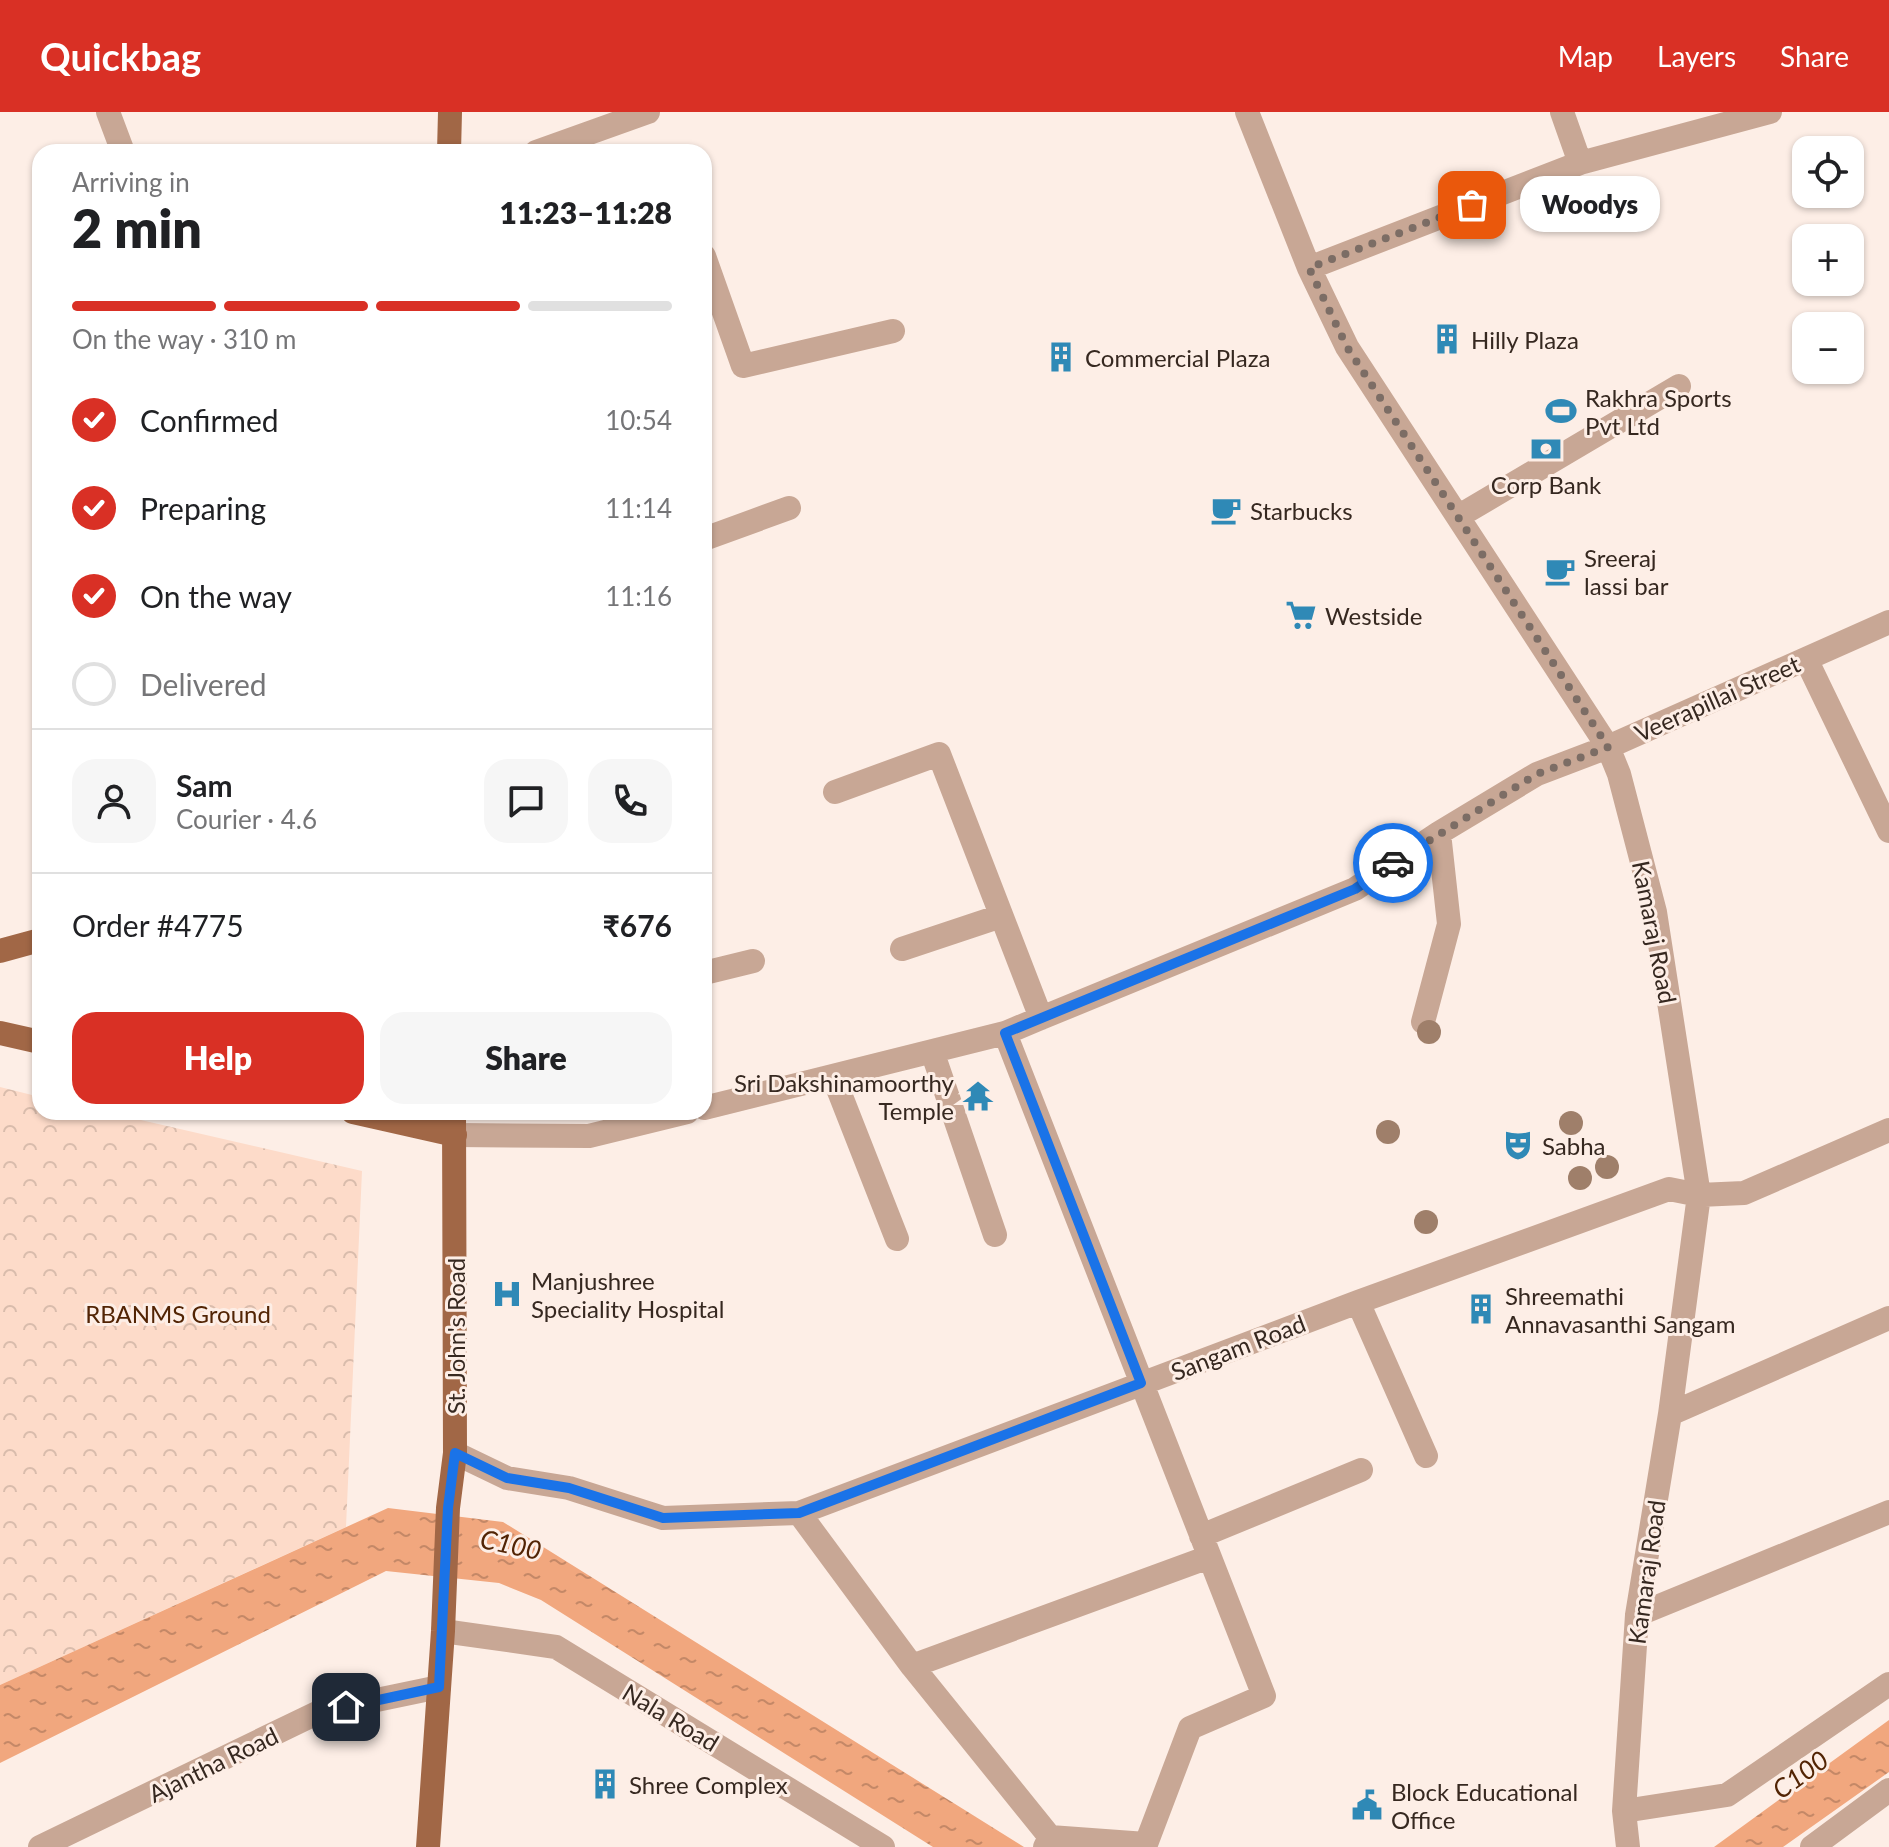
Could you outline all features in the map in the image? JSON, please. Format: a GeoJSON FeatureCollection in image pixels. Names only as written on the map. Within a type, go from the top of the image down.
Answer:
{"type":"FeatureCollection","features":[{"type":"Feature","properties":{"kind":"main road"},"geometry":{"type":"LineString","coordinates":[[449,144],[450,112]]}},
{"type":"Feature","properties":{"kind":"main road"},"geometry":{"type":"LineString","coordinates":[[0,951],[32,942]]}},
{"type":"Feature","properties":{"kind":"main road"},"geometry":{"type":"LineString","coordinates":[[0,1033],[32,1040]]}},
{"type":"Feature","properties":{"kind":"main road"},"geometry":{"type":"LineString","coordinates":[[421,1120],[455,1124]]}},
{"type":"Feature","properties":{"kind":"main road","name":"St. John's Road"},"geometry":{"type":"LineString","coordinates":[[428,1847],[448,1508],[455,1453],[455,1124]]}},
{"type":"Feature","properties":{"kind":"street"},"geometry":{"type":"LineString","coordinates":[[108,112],[120,144]]}},
{"type":"Feature","properties":{"kind":"street"},"geometry":{"type":"LineString","coordinates":[[558,144],[648,112]]}},
{"type":"Feature","properties":{"kind":"street","name":"Kamaraj Road"},"geometry":{"type":"LineString","coordinates":[[1247,112],[1309,268],[1347,347],[1608,747],[1619,774],[1655,912],[1699,1195],[1670,1414],[1637,1615],[1624,1811],[1628,1847]]}},
{"type":"Feature","properties":{"kind":"street"},"geometry":{"type":"LineString","coordinates":[[1562,112],[1580,163]]}},
{"type":"Feature","properties":{"kind":"street"},"geometry":{"type":"LineString","coordinates":[[1309,268],[1580,163],[1770,112]]}},
{"type":"Feature","properties":{"kind":"street"},"geometry":{"type":"LineString","coordinates":[[712,279],[743,366],[893,331]]}},
{"type":"Feature","properties":{"kind":"street"},"geometry":{"type":"LineString","coordinates":[[1459,516],[1679,386]]}},
{"type":"Feature","properties":{"kind":"street"},"geometry":{"type":"LineString","coordinates":[[712,536],[789,508]]}},
{"type":"Feature","properties":{"kind":"street","name":"Veerapillai Street"},"geometry":{"type":"LineString","coordinates":[[712,1106],[1005,1033],[1355,889],[1439,833],[1537,774],[1608,747],[1889,622]]}},
{"type":"Feature","properties":{"kind":"street"},"geometry":{"type":"LineString","coordinates":[[1806,659],[1889,831]]}},
{"type":"Feature","properties":{"kind":"street"},"geometry":{"type":"LineString","coordinates":[[835,792],[939,754],[1041,1018]]}},
{"type":"Feature","properties":{"kind":"street"},"geometry":{"type":"LineString","coordinates":[[1423,1022],[1449,924],[1439,833]]}},
{"type":"Feature","properties":{"kind":"street"},"geometry":{"type":"LineString","coordinates":[[902,949],[1001,916]]}},
{"type":"Feature","properties":{"kind":"street"},"geometry":{"type":"LineString","coordinates":[[712,971],[753,961]]}},
{"type":"Feature","properties":{"kind":"street"},"geometry":{"type":"LineString","coordinates":[[799,1513],[1047,1842],[1146,1844],[1190,1728],[1264,1696],[1005,1033]]}},
{"type":"Feature","properties":{"kind":"street"},"geometry":{"type":"LineString","coordinates":[[932,1051],[995,1235]]}},
{"type":"Feature","properties":{"kind":"street"},"geometry":{"type":"LineString","coordinates":[[833,1076],[897,1239]]}},
{"type":"Feature","properties":{"kind":"street"},"geometry":{"type":"LineString","coordinates":[[455,1124],[589,1136],[654,1120]]}},
{"type":"Feature","properties":{"kind":"street","name":"Sangam Road"},"geometry":{"type":"LineString","coordinates":[[455,1453],[507,1478],[569,1488],[663,1518],[799,1513],[1358,1302],[1669,1189],[1699,1195],[1744,1193],[1889,1130]]}},
{"type":"Feature","properties":{"kind":"street"},"geometry":{"type":"LineString","coordinates":[[1358,1302],[1426,1456]]}},
{"type":"Feature","properties":{"kind":"street"},"geometry":{"type":"LineString","coordinates":[[1670,1414],[1889,1318]]}},
{"type":"Feature","properties":{"kind":"street"},"geometry":{"type":"LineString","coordinates":[[912,1666],[1205,1546],[1361,1470]]}},
{"type":"Feature","properties":{"kind":"street"},"geometry":{"type":"LineString","coordinates":[[1637,1615],[1889,1512]]}},
{"type":"Feature","properties":{"kind":"street","name":"Nala Road"},"geometry":{"type":"LineString","coordinates":[[443,1631],[556,1647],[883,1847]]}},
{"type":"Feature","properties":{"kind":"street"},"geometry":{"type":"LineString","coordinates":[[1624,1811],[1727,1795],[1889,1684]]}},
{"type":"Feature","properties":{"kind":"street","name":"Ajantha Road"},"geometry":{"type":"LineString","coordinates":[[40,1847],[319,1712],[439,1687]]}},
{"type":"Feature","properties":{"kind":"street"},"geometry":{"type":"LineString","coordinates":[[1812,1847],[1889,1790]]}},
{"type":"Feature","properties":{"kind":"green space","name":"RBANMS Ground"},"geometry":{"type":"Polygon","coordinates":[[[0,1087],[32,1095],[32,1120],[141,1120],[362,1171],[346,1527],[0,1685],[0,1087]]]}},
{"type":"Feature","properties":{"kind":"water","name":"C100"},"geometry":{"type":"Polygon","coordinates":[[[388,1508],[503,1522],[1024,1847],[933,1847],[541,1600],[499,1583],[386,1571],[0,1763],[0,1685],[388,1508]]]}},
{"type":"Feature","properties":{"kind":"water"},"geometry":{"type":"Polygon","coordinates":[[[1889,1720],[1889,1772],[1783,1847],[1714,1847],[1889,1720]]]}},
{"type":"Feature","properties":{"kind":"way so far"},"geometry":{"type":"LineString","coordinates":[[1393,863],[1537,774],[1608,747],[1347,347],[1309,268],[1472,205]]}},
{"type":"Feature","properties":{"kind":"place","name":"Woodys"},"geometry":{"type":"Point","coordinates":[1472,205]}},
{"type":"Feature","properties":{"kind":"place","name":"Hilly Plaza"},"geometry":{"type":"Point","coordinates":[1447,339]}},
{"type":"Feature","properties":{"kind":"place","name":"Commercial Plaza"},"geometry":{"type":"Point","coordinates":[1061,357]}},
{"type":"Feature","properties":{"kind":"place","name":"Rakhra Sports Pvt Ltd"},"geometry":{"type":"Point","coordinates":[1561,411]}},
{"type":"Feature","properties":{"kind":"place","name":"Corp Bank"},"geometry":{"type":"Point","coordinates":[1546,449]}},
{"type":"Feature","properties":{"kind":"place","name":"Starbucks"},"geometry":{"type":"Point","coordinates":[1226,510]}},
{"type":"Feature","properties":{"kind":"place","name":"Sreeraj lassi bar"},"geometry":{"type":"Point","coordinates":[1560,571]}},
{"type":"Feature","properties":{"kind":"place","name":"Westside"},"geometry":{"type":"Point","coordinates":[1301,615]}},
{"type":"Feature","properties":{"kind":"place","name":"Sri Dakshinamoorthy Temple"},"geometry":{"type":"Point","coordinates":[978,1096]}},
{"type":"Feature","properties":{"kind":"place","name":"Sabha"},"geometry":{"type":"Point","coordinates":[1518,1145]}},
{"type":"Feature","properties":{"kind":"place","name":"Manjushree Speciality Hospital"},"geometry":{"type":"Point","coordinates":[507,1294]}},
{"type":"Feature","properties":{"kind":"place","name":"Shreemathi Annavasanthi Sangam"},"geometry":{"type":"Point","coordinates":[1481,1309]}},
{"type":"Feature","properties":{"kind":"place","name":"Shree Complex"},"geometry":{"type":"Point","coordinates":[605,1784]}},
{"type":"Feature","properties":{"kind":"place","name":"Block Educational Office"},"geometry":{"type":"Point","coordinates":[1367,1805]}},
{"type":"Feature","properties":{"kind":"route"},"geometry":{"type":"LineString","coordinates":[[346,1707],[439,1687],[448,1508],[455,1453],[507,1478],[569,1488],[663,1518],[799,1513],[1141,1383],[1005,1033],[1355,889],[1393,863]]}}]}
